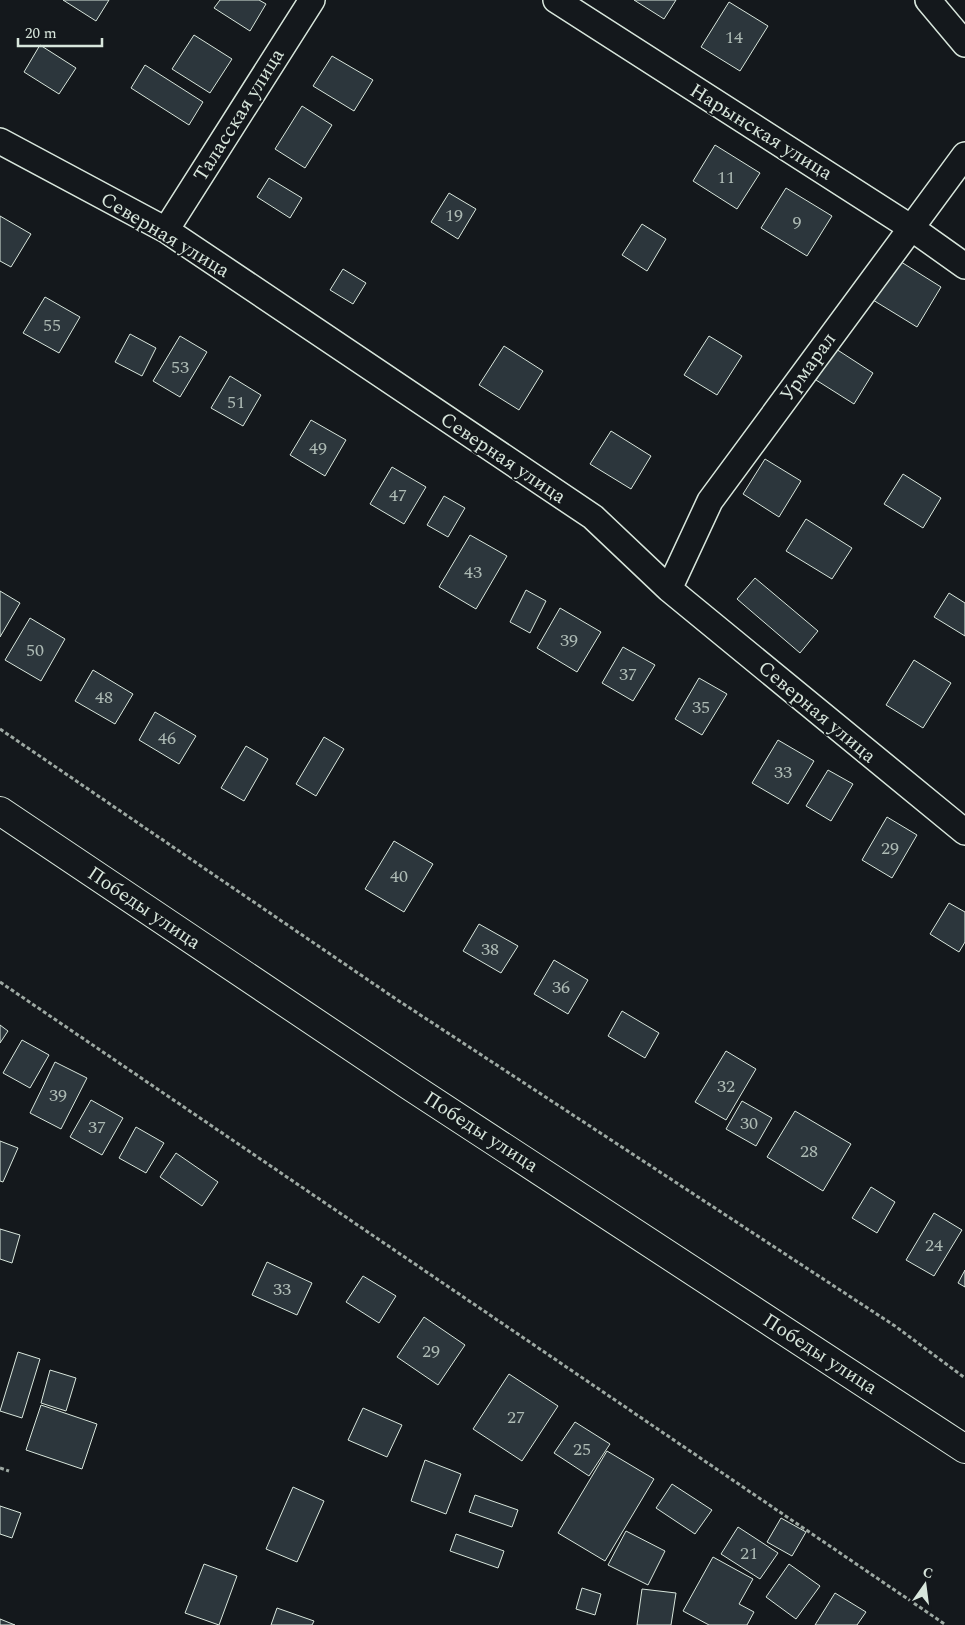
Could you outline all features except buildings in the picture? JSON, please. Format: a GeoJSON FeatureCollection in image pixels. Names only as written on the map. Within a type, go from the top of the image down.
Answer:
{"type":"FeatureCollection","features":[{"type":"Feature","properties":{"kind":"main road","name":"Победы улица"},"geometry":{"type":"LineString","coordinates":[[0,811],[410,1086],[965,1449]]}},
{"type":"Feature","properties":{"kind":"street","name":"Таласская улица"},"geometry":{"type":"LineString","coordinates":[[166,230],[312,0]]}},
{"type":"Feature","properties":{"kind":"street","name":"Нарынская улица"},"geometry":{"type":"LineString","coordinates":[[556,0],[910,227],[965,266]]}},
{"type":"Feature","properties":{"kind":"street"},"geometry":{"type":"LineString","coordinates":[[928,0],[965,44]]}},
{"type":"Feature","properties":{"kind":"street","name":"Северная улица"},"geometry":{"type":"LineString","coordinates":[[0,141],[166,230],[593,517],[669,589],[965,832]]}},
{"type":"Feature","properties":{"kind":"street","name":"Урмарал"},"geometry":{"type":"LineString","coordinates":[[669,589],[710,502],[910,227],[965,155]]}},
{"type":"Feature","properties":{"kind":"path"},"geometry":{"type":"LineString","coordinates":[[0,729],[396,999],[894,1326],[965,1378]]}},
{"type":"Feature","properties":{"kind":"path"},"geometry":{"type":"LineString","coordinates":[[0,982],[946,1625]]}},
{"type":"Feature","properties":{"kind":"path"},"geometry":{"type":"LineString","coordinates":[[0,1468],[9,1471]]}}]}
